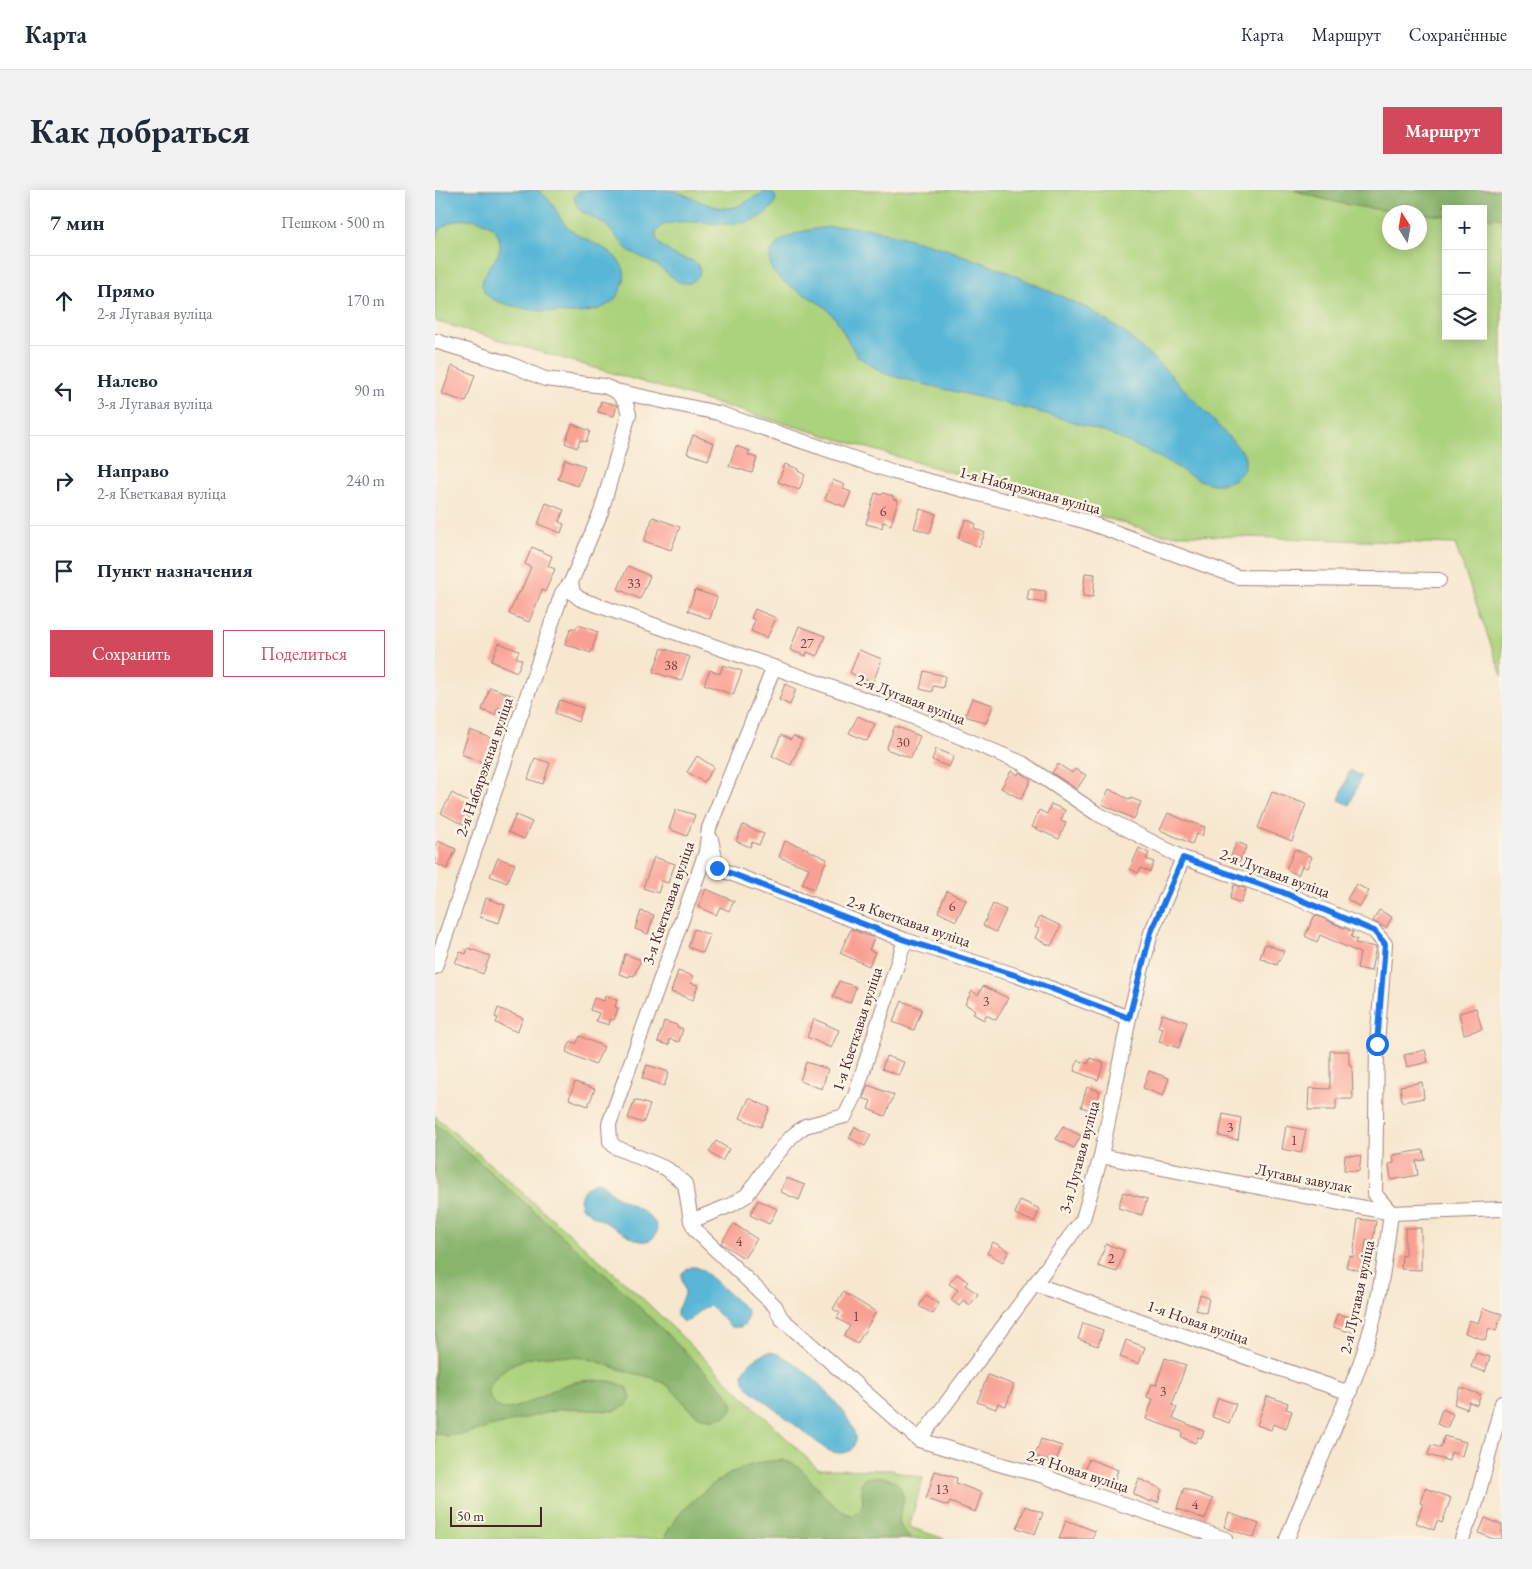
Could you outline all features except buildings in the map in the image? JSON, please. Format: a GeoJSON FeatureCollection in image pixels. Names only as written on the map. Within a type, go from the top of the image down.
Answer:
{"type":"FeatureCollection","features":[{"type":"Feature","properties":{"kind":"street"},"geometry":{"type":"LineString","coordinates":[[435,341],[510,364],[545,379],[603,386],[616,391]]}},
{"type":"Feature","properties":{"kind":"street","name":"1-я Набярэжная вуліца"},"geometry":{"type":"LineString","coordinates":[[616,391],[718,413],[894,472],[1085,521],[1237,577],[1439,580]]}},
{"type":"Feature","properties":{"kind":"street","name":"2-я Набярэжная вуліца"},"geometry":{"type":"LineString","coordinates":[[435,966],[561,593],[571,582],[601,512],[629,414],[625,401],[616,391]]}},
{"type":"Feature","properties":{"kind":"street","name":"2-я Лугавая вуліца"},"geometry":{"type":"LineString","coordinates":[[571,582],[573,593],[580,599],[901,712],[1022,763],[1096,813],[1183,858],[1282,892],[1374,931],[1385,944],[1377,1044],[1375,1194],[1391,1213],[1384,1270],[1365,1349],[1350,1393],[1287,1539]]}},
{"type":"Feature","properties":{"kind":"street","name":"3-я Кветкавая вуліца"},"geometry":{"type":"LineString","coordinates":[[691,1220],[685,1184],[667,1169],[615,1148],[610,1141],[609,1124],[706,852],[709,828],[774,667]]}},
{"type":"Feature","properties":{"kind":"street","name":"2-я Кветкавая вуліца"},"geometry":{"type":"LineString","coordinates":[[709,828],[717,868],[905,940],[1018,976],[1129,1018]]}},
{"type":"Feature","properties":{"kind":"street","name":"3-я Лугавая вуліца"},"geometry":{"type":"LineString","coordinates":[[919,1440],[1083,1219],[1101,1156],[1129,1018],[1151,932],[1183,858]]}},
{"type":"Feature","properties":{"kind":"street","name":"1-я Кветкавая вуліца"},"geometry":{"type":"LineString","coordinates":[[691,1220],[731,1205],[747,1195],[767,1166],[792,1136],[805,1126],[845,1116],[855,1096],[905,940]]}},
{"type":"Feature","properties":{"kind":"street","name":"Лугавы завулак"},"geometry":{"type":"LineString","coordinates":[[1101,1156],[1391,1213],[1502,1209]]}},
{"type":"Feature","properties":{"kind":"street"},"geometry":{"type":"LineString","coordinates":[[691,1220],[696,1231],[775,1306],[781,1318],[919,1440]]}},
{"type":"Feature","properties":{"kind":"street","name":"1-я Новая вуліца"},"geometry":{"type":"LineString","coordinates":[[1035,1284],[1350,1393]]}},
{"type":"Feature","properties":{"kind":"street"},"geometry":{"type":"LineString","coordinates":[[1461,1539],[1475,1503],[1502,1403]]}},
{"type":"Feature","properties":{"kind":"street","name":"2-я Новая вуліца"},"geometry":{"type":"LineString","coordinates":[[919,1440],[1044,1476],[1225,1539]]}},
{"type":"Feature","properties":{"kind":"green space"},"geometry":{"type":"Polygon","coordinates":[[[435,190],[1502,190],[1502,676],[1455,544],[1161,534],[435,321],[435,190]]]}},
{"type":"Feature","properties":{"kind":"green space"},"geometry":{"type":"Polygon","coordinates":[[[1294,190],[1502,190],[1502,218],[1487,219],[1487,205],[1442,205],[1442,216],[1427,214],[1427,205],[1382,205],[1382,210],[1350,205],[1294,190]]]}},
{"type":"Feature","properties":{"kind":"green space"},"geometry":{"type":"Polygon","coordinates":[[[435,1116],[637,1293],[818,1469],[891,1470],[923,1478],[909,1527],[945,1539],[435,1539],[435,1116]]]}},
{"type":"Feature","properties":{"kind":"green space"},"geometry":{"type":"Polygon","coordinates":[[[435,1123],[617,1285],[722,1388],[730,1397],[733,1407],[728,1414],[716,1419],[707,1419],[693,1412],[669,1387],[658,1380],[589,1359],[550,1356],[530,1358],[511,1365],[497,1376],[491,1385],[489,1390],[492,1401],[502,1409],[513,1408],[564,1385],[591,1380],[610,1381],[625,1386],[629,1391],[631,1399],[626,1406],[615,1411],[561,1409],[463,1434],[447,1436],[435,1433],[435,1123]]]}},
{"type":"Feature","properties":{"kind":"green space"},"geometry":{"type":"Polygon","coordinates":[[[781,1460],[800,1468],[831,1502],[840,1510],[849,1514],[857,1513],[862,1506],[861,1483],[865,1478],[883,1477],[894,1481],[903,1496],[899,1520],[904,1531],[911,1539],[664,1539],[676,1519],[705,1490],[726,1476],[747,1466],[781,1460]]]}},
{"type":"Feature","properties":{"kind":"water"},"geometry":{"type":"Polygon","coordinates":[[[435,190],[537,190],[549,199],[562,220],[571,230],[617,258],[624,269],[625,275],[619,294],[609,304],[601,308],[576,313],[527,309],[494,300],[486,294],[482,285],[483,279],[500,247],[499,238],[495,230],[481,221],[464,219],[445,225],[435,239],[435,190]]]}},
{"type":"Feature","properties":{"kind":"water"},"geometry":{"type":"Polygon","coordinates":[[[580,190],[668,190],[722,208],[735,207],[765,193],[774,195],[776,200],[771,208],[759,217],[746,222],[718,224],[689,222],[661,226],[656,233],[656,238],[660,245],[676,256],[693,261],[700,270],[699,275],[690,283],[683,283],[677,281],[658,266],[628,250],[606,225],[578,209],[574,197],[580,190]]]}},
{"type":"Feature","properties":{"kind":"water"},"geometry":{"type":"Polygon","coordinates":[[[846,226],[873,229],[943,248],[1003,270],[1089,309],[1125,333],[1166,370],[1241,450],[1244,455],[1245,465],[1240,475],[1225,483],[1208,483],[1119,438],[1075,422],[885,374],[857,356],[836,319],[824,306],[785,283],[772,271],[770,256],[774,247],[781,240],[791,235],[814,229],[846,226]]]}},
{"type":"Feature","properties":{"kind":"water"},"geometry":{"type":"Polygon","coordinates":[[[1350,770],[1361,776],[1350,805],[1339,800],[1350,770]]]}},
{"type":"Feature","properties":{"kind":"water"},"geometry":{"type":"Polygon","coordinates":[[[599,1182],[606,1186],[614,1195],[650,1217],[657,1229],[653,1238],[646,1241],[637,1240],[581,1207],[580,1198],[584,1190],[591,1184],[599,1182]]]}},
{"type":"Feature","properties":{"kind":"water"},"geometry":{"type":"Polygon","coordinates":[[[691,1267],[702,1270],[746,1309],[748,1315],[745,1324],[740,1327],[731,1327],[710,1306],[702,1309],[687,1321],[683,1322],[677,1316],[677,1311],[685,1292],[681,1276],[683,1272],[691,1267]]]}},
{"type":"Feature","properties":{"kind":"water"},"geometry":{"type":"Polygon","coordinates":[[[769,1352],[780,1355],[806,1372],[833,1399],[851,1425],[855,1443],[851,1450],[839,1453],[827,1450],[747,1387],[743,1378],[744,1370],[753,1360],[769,1352]]]}},
{"type":"Feature","properties":{"kind":"route"},"geometry":{"type":"LineString","coordinates":[[717,868],[905,940],[1018,976],[1129,1018],[1151,932],[1183,858],[1282,892],[1374,931],[1385,944],[1377,1044]]}}]}
